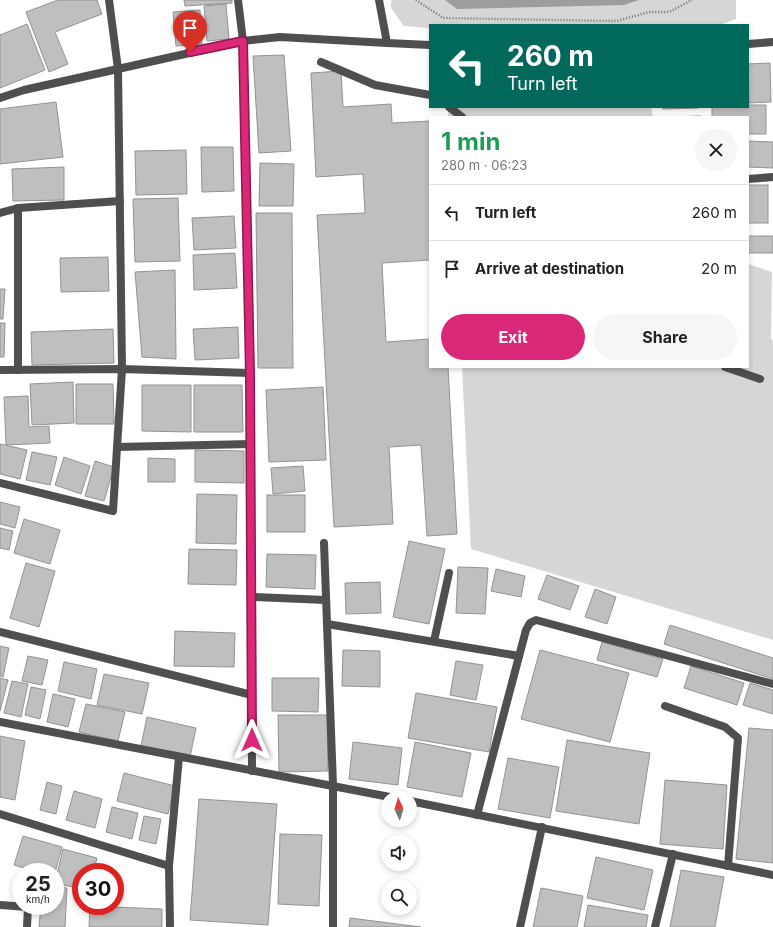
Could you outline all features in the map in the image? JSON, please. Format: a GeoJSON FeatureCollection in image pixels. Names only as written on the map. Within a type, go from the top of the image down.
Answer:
{"type":"FeatureCollection","features":[{"type":"Feature","properties":{"kind":"street"},"geometry":{"type":"LineString","coordinates":[[0,483],[113,511],[122,369],[118,69],[109,0]]}},
{"type":"Feature","properties":{"kind":"street"},"geometry":{"type":"LineString","coordinates":[[238,0],[243,41],[250,373],[252,771]]}},
{"type":"Feature","properties":{"kind":"street"},"geometry":{"type":"LineString","coordinates":[[380,0],[387,43]]}},
{"type":"Feature","properties":{"kind":"street"},"geometry":{"type":"LineString","coordinates":[[0,98],[24,90],[243,41],[280,37],[429,45]]}},
{"type":"Feature","properties":{"kind":"street"},"geometry":{"type":"LineString","coordinates":[[749,44],[773,42]]}},
{"type":"Feature","properties":{"kind":"street"},"geometry":{"type":"LineString","coordinates":[[321,62],[374,85],[429,95]]}},
{"type":"Feature","properties":{"kind":"street"},"geometry":{"type":"LineString","coordinates":[[450,108],[461,116]]}},
{"type":"Feature","properties":{"kind":"street"},"geometry":{"type":"LineString","coordinates":[[749,179],[773,177]]}},
{"type":"Feature","properties":{"kind":"street"},"geometry":{"type":"LineString","coordinates":[[0,213],[18,208],[120,201]]}},
{"type":"Feature","properties":{"kind":"street"},"geometry":{"type":"LineString","coordinates":[[18,208],[18,370]]}},
{"type":"Feature","properties":{"kind":"street"},"geometry":{"type":"LineString","coordinates":[[728,368],[760,379]]}},
{"type":"Feature","properties":{"kind":"street"},"geometry":{"type":"LineString","coordinates":[[0,370],[122,369],[250,373]]}},
{"type":"Feature","properties":{"kind":"street"},"geometry":{"type":"LineString","coordinates":[[117,446],[251,444]]}},
{"type":"Feature","properties":{"kind":"street"},"geometry":{"type":"LineString","coordinates":[[324,543],[333,785],[333,927]]}},
{"type":"Feature","properties":{"kind":"street"},"geometry":{"type":"LineString","coordinates":[[434,641],[450,573]]}},
{"type":"Feature","properties":{"kind":"street"},"geometry":{"type":"LineString","coordinates":[[251,597],[326,600]]}},
{"type":"Feature","properties":{"kind":"street"},"geometry":{"type":"LineString","coordinates":[[477,815],[526,630],[530,623],[536,620],[773,684]]}},
{"type":"Feature","properties":{"kind":"street"},"geometry":{"type":"LineString","coordinates":[[328,624],[519,656]]}},
{"type":"Feature","properties":{"kind":"street"},"geometry":{"type":"LineString","coordinates":[[0,632],[252,695]]}},
{"type":"Feature","properties":{"kind":"street"},"geometry":{"type":"LineString","coordinates":[[665,706],[724,727],[738,738],[728,866]]}},
{"type":"Feature","properties":{"kind":"street"},"geometry":{"type":"LineString","coordinates":[[0,722],[381,795]]}},
{"type":"Feature","properties":{"kind":"street"},"geometry":{"type":"LineString","coordinates":[[170,927],[169,866],[179,757]]}},
{"type":"Feature","properties":{"kind":"street"},"geometry":{"type":"LineString","coordinates":[[417,802],[773,875]]}},
{"type":"Feature","properties":{"kind":"street"},"geometry":{"type":"LineString","coordinates":[[0,814],[169,866]]}},
{"type":"Feature","properties":{"kind":"street"},"geometry":{"type":"LineString","coordinates":[[520,927],[542,828]]}},
{"type":"Feature","properties":{"kind":"street"},"geometry":{"type":"LineString","coordinates":[[655,927],[673,854]]}},
{"type":"Feature","properties":{"kind":"street"},"geometry":{"type":"LineString","coordinates":[[0,905],[28,907],[27,927]]}},
{"type":"Feature","properties":{"kind":"path"},"geometry":{"type":"LineString","coordinates":[[416,0],[443,18],[617,21],[648,12],[669,12],[692,0]]}},
{"type":"Feature","properties":{"kind":"shaded area"},"geometry":{"type":"Polygon","coordinates":[[[391,0],[736,0],[736,19],[723,24],[429,24],[429,28],[404,26],[391,8],[391,0]]]}},
{"type":"Feature","properties":{"kind":"shaded area"},"geometry":{"type":"Polygon","coordinates":[[[445,0],[639,0],[624,5],[457,9],[445,0]]]}},
{"type":"Feature","properties":{"kind":"shaded area"},"geometry":{"type":"Polygon","coordinates":[[[448,108],[651,108],[653,116],[448,116],[448,108]]]}},
{"type":"Feature","properties":{"kind":"shaded area"},"geometry":{"type":"Polygon","coordinates":[[[749,264],[772,272],[773,640],[471,549],[462,368],[749,368],[749,264]]]}},
{"type":"Feature","properties":{"kind":"building"},"geometry":{"type":"Polygon","coordinates":[[[58,0],[97,0],[102,14],[55,32],[68,64],[49,72],[26,12],[58,0]]]}},
{"type":"Feature","properties":{"kind":"building"},"geometry":{"type":"Polygon","coordinates":[[[184,0],[232,0],[232,3],[185,6],[184,0]]]}},
{"type":"Feature","properties":{"kind":"building"},"geometry":{"type":"Polygon","coordinates":[[[226,4],[229,39],[207,41],[204,6],[226,4]]]}},
{"type":"Feature","properties":{"kind":"building"},"geometry":{"type":"Polygon","coordinates":[[[200,10],[202,44],[176,46],[173,12],[200,10]]]}},
{"type":"Feature","properties":{"kind":"building"},"geometry":{"type":"Polygon","coordinates":[[[27,24],[45,70],[0,88],[0,35],[27,24]]]}},
{"type":"Feature","properties":{"kind":"building"},"geometry":{"type":"Polygon","coordinates":[[[284,55],[291,151],[259,153],[253,56],[284,55]]]}},
{"type":"Feature","properties":{"kind":"building"},"geometry":{"type":"Polygon","coordinates":[[[770,63],[771,102],[749,103],[749,64],[770,63]]]}},
{"type":"Feature","properties":{"kind":"building"},"geometry":{"type":"Polygon","coordinates":[[[341,71],[343,107],[391,104],[392,123],[429,121],[429,260],[382,263],[386,342],[429,339],[429,368],[448,368],[457,534],[427,536],[421,445],[389,447],[393,524],[334,527],[317,215],[365,213],[363,174],[316,177],[311,73],[341,71]]]}},
{"type":"Feature","properties":{"kind":"building"},"geometry":{"type":"Polygon","coordinates":[[[56,102],[63,157],[0,164],[0,109],[56,102]]]}},
{"type":"Feature","properties":{"kind":"building"},"geometry":{"type":"Polygon","coordinates":[[[749,105],[766,105],[766,134],[749,134],[749,116],[712,116],[712,108],[749,108],[749,105]]]}},
{"type":"Feature","properties":{"kind":"building"},"geometry":{"type":"Polygon","coordinates":[[[663,108],[698,108],[663,109],[663,108]]]}},
{"type":"Feature","properties":{"kind":"building"},"geometry":{"type":"Polygon","coordinates":[[[749,141],[773,142],[773,168],[749,167],[749,141]]]}},
{"type":"Feature","properties":{"kind":"building"},"geometry":{"type":"Polygon","coordinates":[[[201,147],[233,147],[234,191],[202,192],[201,147]]]}},
{"type":"Feature","properties":{"kind":"building"},"geometry":{"type":"Polygon","coordinates":[[[186,150],[187,194],[136,195],[135,151],[186,150]]]}},
{"type":"Feature","properties":{"kind":"building"},"geometry":{"type":"Polygon","coordinates":[[[260,163],[294,164],[293,206],[259,206],[260,163]]]}},
{"type":"Feature","properties":{"kind":"building"},"geometry":{"type":"Polygon","coordinates":[[[64,167],[64,200],[13,201],[12,169],[64,167]]]}},
{"type":"Feature","properties":{"kind":"building"},"geometry":{"type":"Polygon","coordinates":[[[749,185],[768,185],[768,223],[749,223],[749,185]]]}},
{"type":"Feature","properties":{"kind":"building"},"geometry":{"type":"Polygon","coordinates":[[[178,198],[180,261],[135,262],[133,199],[178,198]]]}},
{"type":"Feature","properties":{"kind":"building"},"geometry":{"type":"Polygon","coordinates":[[[256,213],[292,213],[293,368],[258,368],[256,213]]]}},
{"type":"Feature","properties":{"kind":"building"},"geometry":{"type":"Polygon","coordinates":[[[234,216],[236,248],[194,250],[192,218],[234,216]]]}},
{"type":"Feature","properties":{"kind":"building"},"geometry":{"type":"Polygon","coordinates":[[[749,236],[773,236],[773,253],[749,253],[749,236]]]}},
{"type":"Feature","properties":{"kind":"building"},"geometry":{"type":"Polygon","coordinates":[[[235,253],[237,288],[194,290],[193,255],[235,253]]]}},
{"type":"Feature","properties":{"kind":"building"},"geometry":{"type":"Polygon","coordinates":[[[108,257],[109,291],[61,292],[60,258],[108,257]]]}},
{"type":"Feature","properties":{"kind":"building"},"geometry":{"type":"Polygon","coordinates":[[[175,270],[176,359],[142,357],[135,272],[175,270]]]}},
{"type":"Feature","properties":{"kind":"building"},"geometry":{"type":"Polygon","coordinates":[[[0,289],[5,289],[3,319],[0,319],[0,289]]]}},
{"type":"Feature","properties":{"kind":"building"},"geometry":{"type":"Polygon","coordinates":[[[0,323],[5,323],[4,357],[0,357],[0,323]]]}},
{"type":"Feature","properties":{"kind":"building"},"geometry":{"type":"Polygon","coordinates":[[[238,327],[239,358],[195,360],[193,329],[238,327]]]}},
{"type":"Feature","properties":{"kind":"building"},"geometry":{"type":"Polygon","coordinates":[[[113,329],[114,363],[32,365],[31,332],[113,329]]]}},
{"type":"Feature","properties":{"kind":"building"},"geometry":{"type":"Polygon","coordinates":[[[73,382],[74,423],[32,425],[30,384],[73,382]]]}},
{"type":"Feature","properties":{"kind":"building"},"geometry":{"type":"Polygon","coordinates":[[[76,384],[113,384],[114,424],[76,424],[76,384]]]}},
{"type":"Feature","properties":{"kind":"building"},"geometry":{"type":"Polygon","coordinates":[[[142,385],[191,385],[191,432],[142,431],[142,385]]]}},
{"type":"Feature","properties":{"kind":"building"},"geometry":{"type":"Polygon","coordinates":[[[194,385],[242,385],[243,432],[194,432],[194,385]]]}},
{"type":"Feature","properties":{"kind":"building"},"geometry":{"type":"Polygon","coordinates":[[[323,387],[326,460],[269,462],[266,390],[323,387]]]}},
{"type":"Feature","properties":{"kind":"building"},"geometry":{"type":"Polygon","coordinates":[[[28,396],[29,427],[49,426],[50,443],[6,445],[4,397],[28,396]]]}},
{"type":"Feature","properties":{"kind":"building"},"geometry":{"type":"Polygon","coordinates":[[[0,444],[27,450],[20,479],[0,474],[0,444]]]}},
{"type":"Feature","properties":{"kind":"building"},"geometry":{"type":"Polygon","coordinates":[[[195,450],[244,451],[244,483],[195,482],[195,450]]]}},
{"type":"Feature","properties":{"kind":"building"},"geometry":{"type":"Polygon","coordinates":[[[32,452],[57,457],[50,485],[26,480],[32,452]]]}},
{"type":"Feature","properties":{"kind":"building"},"geometry":{"type":"Polygon","coordinates":[[[64,457],[90,466],[81,494],[55,485],[64,457]]]}},
{"type":"Feature","properties":{"kind":"building"},"geometry":{"type":"Polygon","coordinates":[[[148,458],[175,459],[175,482],[148,482],[148,458]]]}},
{"type":"Feature","properties":{"kind":"building"},"geometry":{"type":"Polygon","coordinates":[[[95,461],[114,467],[104,501],[85,496],[95,461]]]}},
{"type":"Feature","properties":{"kind":"building"},"geometry":{"type":"Polygon","coordinates":[[[303,466],[305,491],[273,494],[271,468],[303,466]]]}},
{"type":"Feature","properties":{"kind":"building"},"geometry":{"type":"Polygon","coordinates":[[[197,494],[237,495],[236,544],[196,543],[197,494]]]}},
{"type":"Feature","properties":{"kind":"building"},"geometry":{"type":"Polygon","coordinates":[[[267,495],[305,495],[305,532],[267,532],[267,495]]]}},
{"type":"Feature","properties":{"kind":"building"},"geometry":{"type":"Polygon","coordinates":[[[0,502],[20,507],[15,528],[0,524],[0,502]]]}},
{"type":"Feature","properties":{"kind":"building"},"geometry":{"type":"Polygon","coordinates":[[[24,519],[60,530],[50,564],[14,553],[24,519]]]}},
{"type":"Feature","properties":{"kind":"building"},"geometry":{"type":"Polygon","coordinates":[[[0,528],[13,531],[9,550],[0,548],[0,528]]]}},
{"type":"Feature","properties":{"kind":"building"},"geometry":{"type":"Polygon","coordinates":[[[409,541],[445,549],[429,624],[393,617],[409,541]]]}},
{"type":"Feature","properties":{"kind":"building"},"geometry":{"type":"Polygon","coordinates":[[[189,549],[237,550],[236,585],[188,584],[189,549]]]}},
{"type":"Feature","properties":{"kind":"building"},"geometry":{"type":"Polygon","coordinates":[[[267,554],[316,555],[315,589],[266,587],[267,554]]]}},
{"type":"Feature","properties":{"kind":"building"},"geometry":{"type":"Polygon","coordinates":[[[26,563],[55,571],[39,627],[10,618],[26,563]]]}},
{"type":"Feature","properties":{"kind":"building"},"geometry":{"type":"Polygon","coordinates":[[[458,567],[488,568],[485,614],[456,613],[458,567]]]}},
{"type":"Feature","properties":{"kind":"building"},"geometry":{"type":"Polygon","coordinates":[[[496,569],[525,576],[521,597],[491,591],[496,569]]]}},
{"type":"Feature","properties":{"kind":"building"},"geometry":{"type":"Polygon","coordinates":[[[547,575],[579,586],[570,610],[538,599],[547,575]]]}},
{"type":"Feature","properties":{"kind":"building"},"geometry":{"type":"Polygon","coordinates":[[[380,582],[381,613],[346,614],[345,583],[380,582]]]}},
{"type":"Feature","properties":{"kind":"building"},"geometry":{"type":"Polygon","coordinates":[[[595,589],[616,597],[607,624],[585,617],[595,589]]]}},
{"type":"Feature","properties":{"kind":"building"},"geometry":{"type":"Polygon","coordinates":[[[670,625],[773,658],[773,679],[664,644],[670,625]]]}},
{"type":"Feature","properties":{"kind":"building"},"geometry":{"type":"Polygon","coordinates":[[[175,631],[235,633],[234,667],[174,666],[175,631]]]}},
{"type":"Feature","properties":{"kind":"building"},"geometry":{"type":"Polygon","coordinates":[[[602,642],[663,659],[657,677],[597,660],[602,642]]]}},
{"type":"Feature","properties":{"kind":"building"},"geometry":{"type":"Polygon","coordinates":[[[0,646],[9,648],[3,677],[0,676],[0,646]]]}},
{"type":"Feature","properties":{"kind":"building"},"geometry":{"type":"Polygon","coordinates":[[[343,650],[380,651],[380,687],[342,686],[343,650]]]}},
{"type":"Feature","properties":{"kind":"building"},"geometry":{"type":"Polygon","coordinates":[[[540,650],[629,673],[610,742],[521,719],[540,650]]]}},
{"type":"Feature","properties":{"kind":"building"},"geometry":{"type":"Polygon","coordinates":[[[28,656],[48,660],[42,685],[22,681],[28,656]]]}},
{"type":"Feature","properties":{"kind":"building"},"geometry":{"type":"Polygon","coordinates":[[[456,661],[483,665],[476,700],[450,695],[456,661]]]}},
{"type":"Feature","properties":{"kind":"building"},"geometry":{"type":"Polygon","coordinates":[[[64,662],[97,669],[91,699],[58,691],[64,662]]]}},
{"type":"Feature","properties":{"kind":"building"},"geometry":{"type":"Polygon","coordinates":[[[691,666],[744,683],[737,705],[684,688],[691,666]]]}},
{"type":"Feature","properties":{"kind":"building"},"geometry":{"type":"Polygon","coordinates":[[[104,674],[149,683],[142,714],[97,705],[104,674]]]}},
{"type":"Feature","properties":{"kind":"building"},"geometry":{"type":"Polygon","coordinates":[[[0,678],[8,680],[0,711],[0,678]]]}},
{"type":"Feature","properties":{"kind":"building"},"geometry":{"type":"Polygon","coordinates":[[[272,678],[319,678],[318,712],[272,711],[272,678]]]}},
{"type":"Feature","properties":{"kind":"building"},"geometry":{"type":"Polygon","coordinates":[[[12,681],[28,684],[21,717],[4,713],[12,681]]]}},
{"type":"Feature","properties":{"kind":"building"},"geometry":{"type":"Polygon","coordinates":[[[750,683],[773,690],[773,714],[743,705],[750,683]]]}},
{"type":"Feature","properties":{"kind":"building"},"geometry":{"type":"Polygon","coordinates":[[[31,687],[46,690],[40,719],[25,715],[31,687]]]}},
{"type":"Feature","properties":{"kind":"building"},"geometry":{"type":"Polygon","coordinates":[[[416,693],[497,707],[489,752],[408,738],[416,693]]]}},
{"type":"Feature","properties":{"kind":"building"},"geometry":{"type":"Polygon","coordinates":[[[53,694],[75,699],[68,727],[47,722],[53,694]]]}},
{"type":"Feature","properties":{"kind":"building"},"geometry":{"type":"Polygon","coordinates":[[[86,704],[125,712],[118,741],[79,732],[86,704]]]}},
{"type":"Feature","properties":{"kind":"building"},"geometry":{"type":"Polygon","coordinates":[[[278,715],[327,715],[328,771],[279,772],[278,715]]]}},
{"type":"Feature","properties":{"kind":"building"},"geometry":{"type":"Polygon","coordinates":[[[147,717],[196,728],[190,757],[141,746],[147,717]]]}},
{"type":"Feature","properties":{"kind":"building"},"geometry":{"type":"Polygon","coordinates":[[[749,728],[773,730],[773,863],[736,859],[749,728]]]}},
{"type":"Feature","properties":{"kind":"building"},"geometry":{"type":"Polygon","coordinates":[[[0,736],[25,741],[15,800],[0,797],[0,736]]]}},
{"type":"Feature","properties":{"kind":"building"},"geometry":{"type":"Polygon","coordinates":[[[567,740],[650,753],[639,824],[556,811],[567,740]]]}},
{"type":"Feature","properties":{"kind":"building"},"geometry":{"type":"Polygon","coordinates":[[[353,742],[402,748],[398,785],[349,779],[353,742]]]}},
{"type":"Feature","properties":{"kind":"building"},"geometry":{"type":"Polygon","coordinates":[[[415,742],[471,753],[462,797],[407,787],[415,742]]]}},
{"type":"Feature","properties":{"kind":"building"},"geometry":{"type":"Polygon","coordinates":[[[508,758],[559,767],[550,818],[498,809],[508,758]]]}},
{"type":"Feature","properties":{"kind":"building"},"geometry":{"type":"Polygon","coordinates":[[[124,773],[175,786],[168,814],[117,801],[124,773]]]}},
{"type":"Feature","properties":{"kind":"building"},"geometry":{"type":"Polygon","coordinates":[[[665,780],[727,785],[723,849],[660,844],[665,780]]]}},
{"type":"Feature","properties":{"kind":"building"},"geometry":{"type":"Polygon","coordinates":[[[47,782],[62,786],[56,814],[40,810],[47,782]]]}},
{"type":"Feature","properties":{"kind":"building"},"geometry":{"type":"Polygon","coordinates":[[[74,791],[102,799],[95,828],[66,820],[74,791]]]}},
{"type":"Feature","properties":{"kind":"building"},"geometry":{"type":"Polygon","coordinates":[[[199,799],[277,804],[268,925],[190,920],[199,799]]]}},
{"type":"Feature","properties":{"kind":"building"},"geometry":{"type":"Polygon","coordinates":[[[112,807],[138,813],[132,839],[106,832],[112,807]]]}},
{"type":"Feature","properties":{"kind":"building"},"geometry":{"type":"Polygon","coordinates":[[[144,816],[161,819],[156,844],[139,840],[144,816]]]}},
{"type":"Feature","properties":{"kind":"building"},"geometry":{"type":"Polygon","coordinates":[[[280,834],[322,835],[319,906],[278,904],[280,834]]]}},
{"type":"Feature","properties":{"kind":"building"},"geometry":{"type":"Polygon","coordinates":[[[23,836],[62,847],[58,863],[15,863],[23,836]]]}},
{"type":"Feature","properties":{"kind":"building"},"geometry":{"type":"Polygon","coordinates":[[[63,849],[97,858],[96,863],[72,863],[72,887],[64,885],[64,863],[60,863],[63,849]]]}},
{"type":"Feature","properties":{"kind":"building"},"geometry":{"type":"Polygon","coordinates":[[[596,857],[653,870],[644,910],[587,898],[596,857]]]}},
{"type":"Feature","properties":{"kind":"building"},"geometry":{"type":"Polygon","coordinates":[[[681,870],[724,877],[715,927],[670,927],[681,870]]]}},
{"type":"Feature","properties":{"kind":"building"},"geometry":{"type":"Polygon","coordinates":[[[64,888],[67,888],[65,927],[39,927],[40,915],[64,915],[64,888]]]}},
{"type":"Feature","properties":{"kind":"building"},"geometry":{"type":"Polygon","coordinates":[[[541,888],[583,896],[577,927],[533,927],[541,888]]]}},
{"type":"Feature","properties":{"kind":"building"},"geometry":{"type":"Polygon","coordinates":[[[588,905],[648,915],[646,927],[584,927],[588,905]]]}},
{"type":"Feature","properties":{"kind":"building"},"geometry":{"type":"Polygon","coordinates":[[[124,907],[162,909],[162,927],[89,927],[90,915],[124,915],[124,907]]]}},
{"type":"Feature","properties":{"kind":"building"},"geometry":{"type":"Polygon","coordinates":[[[350,918],[421,927],[349,927],[350,918]]]}},
{"type":"Feature","properties":{"kind":"route"},"geometry":{"type":"LineString","coordinates":[[190,52],[243,41],[250,373],[252,740]]}}]}
